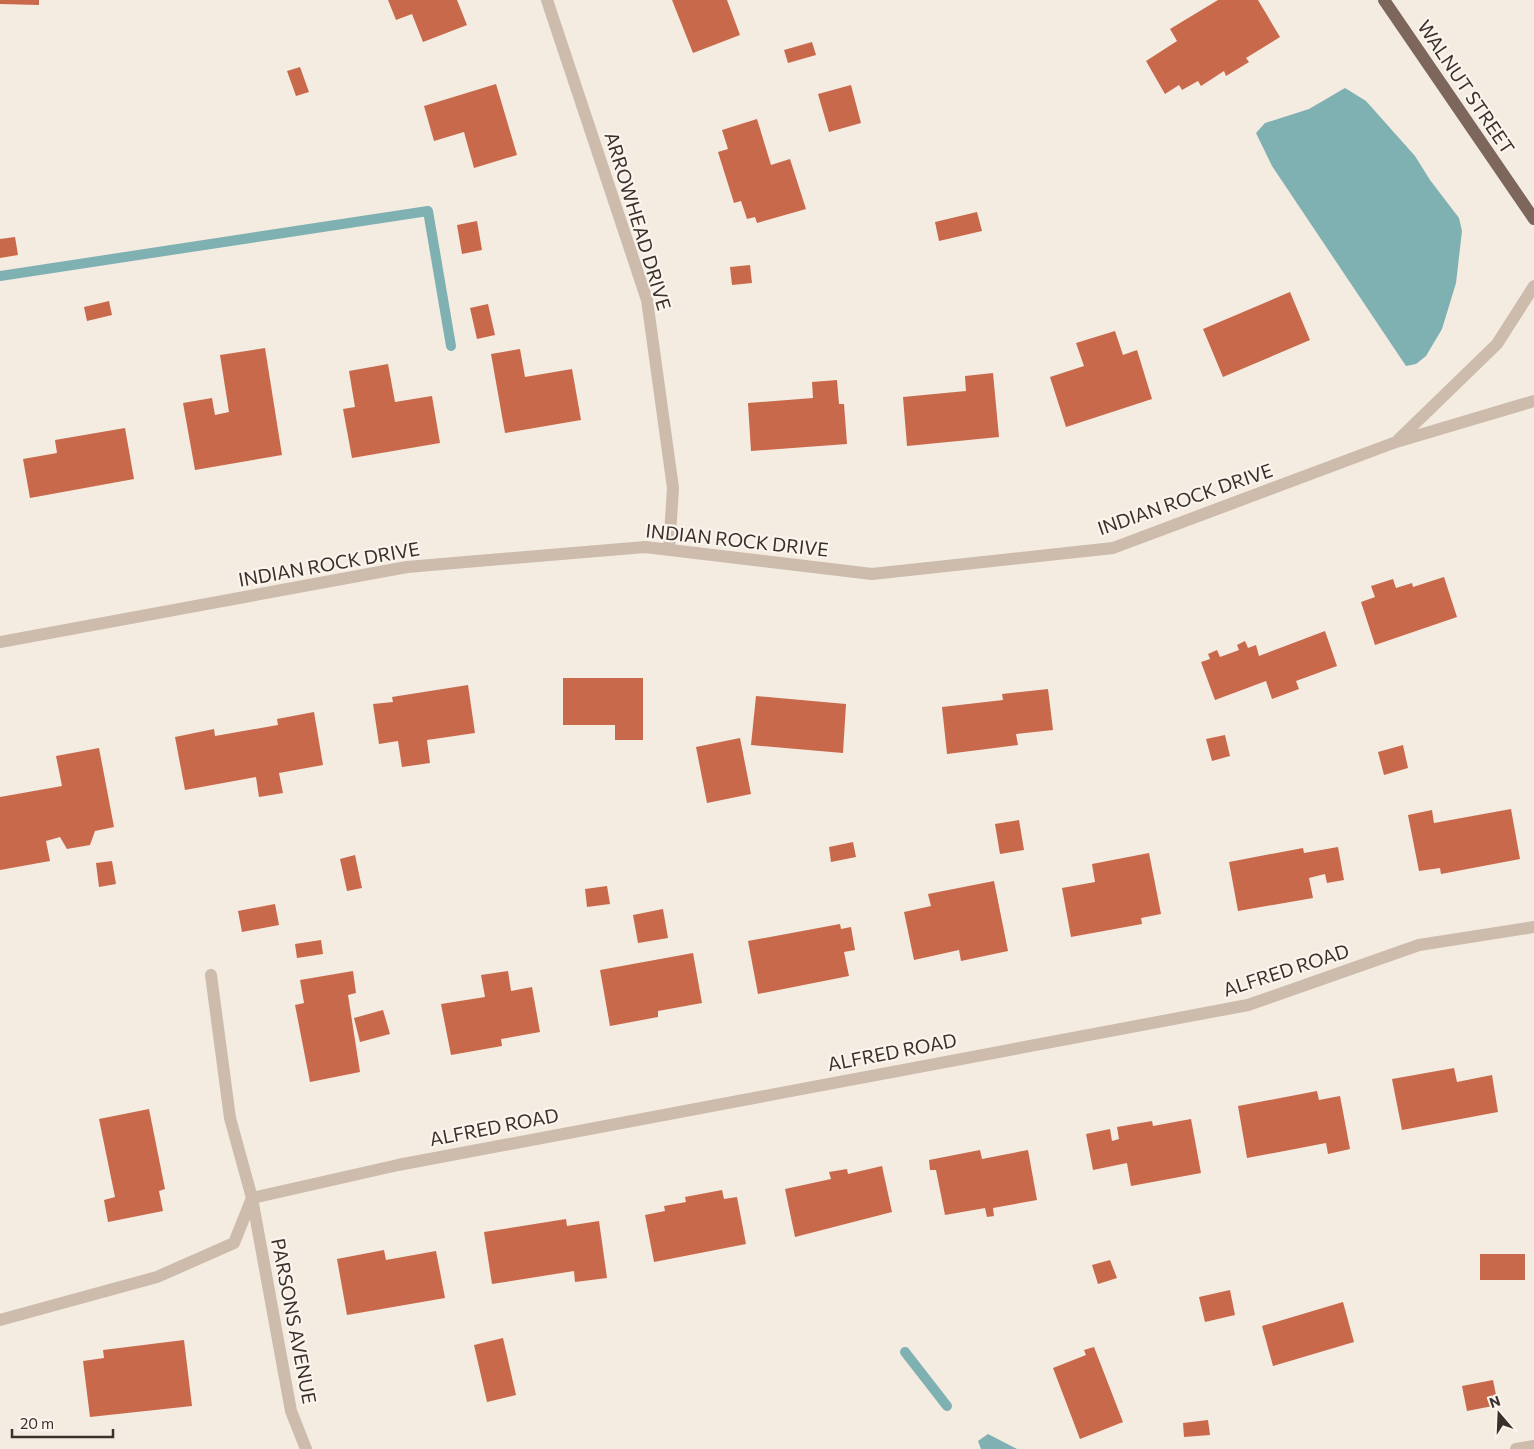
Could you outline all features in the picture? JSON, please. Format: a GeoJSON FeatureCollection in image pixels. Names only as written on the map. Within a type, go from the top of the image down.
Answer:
{"type":"FeatureCollection","features":[{"type":"Feature","properties":{"kind":"main road","name":"WALNUT STREET"},"geometry":{"type":"LineString","coordinates":[[1384,0],[1534,220]]}},
{"type":"Feature","properties":{"kind":"street","name":"ARROWHEAD DRIVE"},"geometry":{"type":"LineString","coordinates":[[547,0],[647,300],[673,488],[669,550]]}},
{"type":"Feature","properties":{"kind":"street"},"geometry":{"type":"LineString","coordinates":[[1396,442],[1497,344],[1534,286]]}},
{"type":"Feature","properties":{"kind":"street","name":"INDIAN ROCK DRIVE"},"geometry":{"type":"LineString","coordinates":[[0,642],[407,567],[645,547],[872,574],[1113,548],[1396,442],[1534,401]]}},
{"type":"Feature","properties":{"kind":"street","name":"ALFRED ROAD"},"geometry":{"type":"LineString","coordinates":[[252,1198],[398,1164],[1248,1005],[1419,945],[1534,927]]}},
{"type":"Feature","properties":{"kind":"street","name":"PARSONS AVENUE"},"geometry":{"type":"LineString","coordinates":[[211,975],[230,1118],[252,1198],[291,1411],[306,1449]]}},
{"type":"Feature","properties":{"kind":"street"},"geometry":{"type":"LineString","coordinates":[[0,1320],[157,1277],[234,1243],[252,1198]]}},
{"type":"Feature","properties":{"kind":"street"},"geometry":{"type":"LineString","coordinates":[[1516,1449],[1534,1446]]}},
{"type":"Feature","properties":{"kind":"water"},"geometry":{"type":"Polygon","coordinates":[[[1345,88],[1366,101],[1415,156],[1430,180],[1459,218],[1462,231],[1456,283],[1442,329],[1426,356],[1416,364],[1406,366],[1272,166],[1256,133],[1265,123],[1309,109],[1345,88]]]}},
{"type":"Feature","properties":{"kind":"water"},"geometry":{"type":"Polygon","coordinates":[[[988,1434],[1017,1449],[981,1449],[978,1441],[988,1434]]]}},
{"type":"Feature","properties":{"kind":"building"},"geometry":{"type":"Polygon","coordinates":[[[0,0],[39,0],[39,5],[0,4],[0,0]]]}},
{"type":"Feature","properties":{"kind":"building"},"geometry":{"type":"Polygon","coordinates":[[[388,0],[457,0],[467,25],[423,42],[412,14],[396,20],[388,0]]]}},
{"type":"Feature","properties":{"kind":"building"},"geometry":{"type":"Polygon","coordinates":[[[672,0],[727,0],[740,35],[693,53],[672,0]]]}},
{"type":"Feature","properties":{"kind":"building"},"geometry":{"type":"Polygon","coordinates":[[[1218,0],[1258,0],[1280,37],[1246,58],[1249,62],[1226,76],[1224,71],[1201,86],[1198,81],[1182,90],[1179,85],[1165,94],[1146,61],[1177,41],[1170,29],[1218,0]]]}},
{"type":"Feature","properties":{"kind":"building"},"geometry":{"type":"Polygon","coordinates":[[[812,42],[816,55],[788,63],[784,50],[812,42]]]}},
{"type":"Feature","properties":{"kind":"building"},"geometry":{"type":"Polygon","coordinates":[[[300,67],[309,92],[296,96],[287,71],[300,67]]]}},
{"type":"Feature","properties":{"kind":"building"},"geometry":{"type":"Polygon","coordinates":[[[496,84],[517,155],[474,168],[464,132],[434,141],[424,106],[496,84]]]}},
{"type":"Feature","properties":{"kind":"building"},"geometry":{"type":"Polygon","coordinates":[[[851,85],[861,123],[829,132],[818,94],[851,85]]]}},
{"type":"Feature","properties":{"kind":"building"},"geometry":{"type":"Polygon","coordinates":[[[757,119],[771,165],[790,159],[806,209],[757,223],[755,217],[747,219],[741,201],[734,203],[718,152],[728,149],[722,130],[757,119]]]}},
{"type":"Feature","properties":{"kind":"building"},"geometry":{"type":"Polygon","coordinates":[[[977,212],[982,231],[939,241],[935,222],[977,212]]]}},
{"type":"Feature","properties":{"kind":"building"},"geometry":{"type":"Polygon","coordinates":[[[477,221],[482,250],[462,254],[457,225],[477,221]]]}},
{"type":"Feature","properties":{"kind":"building"},"geometry":{"type":"Polygon","coordinates":[[[15,237],[18,255],[0,258],[0,239],[15,237]]]}},
{"type":"Feature","properties":{"kind":"building"},"geometry":{"type":"Polygon","coordinates":[[[750,265],[752,283],[732,285],[730,267],[750,265]]]}},
{"type":"Feature","properties":{"kind":"building"},"geometry":{"type":"Polygon","coordinates":[[[1290,292],[1310,340],[1223,377],[1203,329],[1290,292]]]}},
{"type":"Feature","properties":{"kind":"building"},"geometry":{"type":"Polygon","coordinates":[[[109,301],[112,315],[87,321],[84,307],[109,301]]]}},
{"type":"Feature","properties":{"kind":"building"},"geometry":{"type":"Polygon","coordinates":[[[488,304],[495,335],[477,339],[470,308],[488,304]]]}},
{"type":"Feature","properties":{"kind":"building"},"geometry":{"type":"Polygon","coordinates":[[[1115,331],[1123,355],[1137,350],[1152,399],[1066,427],[1050,377],[1084,366],[1076,343],[1115,331]]]}},
{"type":"Feature","properties":{"kind":"building"},"geometry":{"type":"Polygon","coordinates":[[[265,348],[282,455],[195,470],[183,403],[212,398],[215,415],[229,412],[220,355],[265,348]]]}},
{"type":"Feature","properties":{"kind":"building"},"geometry":{"type":"Polygon","coordinates":[[[520,349],[525,377],[572,369],[581,420],[505,433],[491,354],[520,349]]]}},
{"type":"Feature","properties":{"kind":"building"},"geometry":{"type":"Polygon","coordinates":[[[388,364],[395,402],[432,396],[440,443],[352,458],[343,409],[355,407],[349,371],[388,364]]]}},
{"type":"Feature","properties":{"kind":"building"},"geometry":{"type":"Polygon","coordinates":[[[993,373],[999,437],[907,446],[903,397],[966,391],[965,376],[993,373]]]}},
{"type":"Feature","properties":{"kind":"building"},"geometry":{"type":"Polygon","coordinates":[[[837,380],[839,404],[844,404],[847,444],[751,451],[748,403],[813,398],[812,382],[837,380]]]}},
{"type":"Feature","properties":{"kind":"building"},"geometry":{"type":"Polygon","coordinates":[[[125,428],[134,479],[30,498],[23,459],[57,453],[55,440],[125,428]]]}},
{"type":"Feature","properties":{"kind":"building"},"geometry":{"type":"Polygon","coordinates":[[[1444,577],[1457,617],[1375,645],[1361,602],[1375,597],[1371,586],[1393,579],[1396,588],[1412,583],[1413,587],[1444,577]]]}},
{"type":"Feature","properties":{"kind":"building"},"geometry":{"type":"Polygon","coordinates":[[[1325,631],[1337,666],[1296,681],[1299,689],[1272,699],[1266,681],[1215,700],[1201,662],[1210,659],[1208,654],[1217,650],[1220,657],[1239,650],[1237,645],[1245,641],[1248,648],[1256,645],[1259,656],[1325,631]]]}},
{"type":"Feature","properties":{"kind":"building"},"geometry":{"type":"Polygon","coordinates":[[[563,678],[643,678],[643,740],[615,740],[615,725],[563,725],[563,678]]]}},
{"type":"Feature","properties":{"kind":"building"},"geometry":{"type":"Polygon","coordinates":[[[468,685],[475,733],[427,740],[430,763],[402,767],[398,741],[379,744],[373,704],[393,702],[392,697],[468,685]]]}},
{"type":"Feature","properties":{"kind":"building"},"geometry":{"type":"Polygon","coordinates":[[[1048,689],[1053,730],[1016,734],[1018,745],[947,754],[942,707],[1003,700],[1002,694],[1048,689]]]}},
{"type":"Feature","properties":{"kind":"building"},"geometry":{"type":"Polygon","coordinates":[[[756,696],[846,704],[843,753],[751,745],[756,696]]]}},
{"type":"Feature","properties":{"kind":"building"},"geometry":{"type":"Polygon","coordinates":[[[314,712],[323,765],[279,773],[283,793],[259,797],[256,777],[185,790],[175,737],[214,729],[215,736],[278,725],[277,719],[314,712]]]}},
{"type":"Feature","properties":{"kind":"building"},"geometry":{"type":"Polygon","coordinates":[[[1225,735],[1230,756],[1212,761],[1206,739],[1225,735]]]}},
{"type":"Feature","properties":{"kind":"building"},"geometry":{"type":"Polygon","coordinates":[[[740,738],[751,794],[707,803],[696,747],[740,738]]]}},
{"type":"Feature","properties":{"kind":"building"},"geometry":{"type":"Polygon","coordinates":[[[1403,745],[1408,768],[1384,775],[1378,752],[1403,745]]]}},
{"type":"Feature","properties":{"kind":"building"},"geometry":{"type":"Polygon","coordinates":[[[99,748],[114,827],[95,831],[90,845],[67,849],[60,837],[46,841],[50,861],[0,870],[0,797],[62,786],[56,756],[99,748]]]}},
{"type":"Feature","properties":{"kind":"building"},"geometry":{"type":"Polygon","coordinates":[[[1511,809],[1520,859],[1441,874],[1440,868],[1419,871],[1408,815],[1432,810],[1434,823],[1511,809]]]}},
{"type":"Feature","properties":{"kind":"building"},"geometry":{"type":"Polygon","coordinates":[[[1019,820],[1024,850],[1000,854],[995,824],[1019,820]]]}},
{"type":"Feature","properties":{"kind":"building"},"geometry":{"type":"Polygon","coordinates":[[[853,842],[856,857],[831,862],[829,847],[853,842]]]}},
{"type":"Feature","properties":{"kind":"building"},"geometry":{"type":"Polygon","coordinates":[[[1338,847],[1344,880],[1327,883],[1325,874],[1309,878],[1313,898],[1238,911],[1229,862],[1303,848],[1304,853],[1338,847]]]}},
{"type":"Feature","properties":{"kind":"building"},"geometry":{"type":"Polygon","coordinates":[[[1149,853],[1161,914],[1141,918],[1142,924],[1071,937],[1062,888],[1095,882],[1092,864],[1149,853]]]}},
{"type":"Feature","properties":{"kind":"building"},"geometry":{"type":"Polygon","coordinates":[[[355,855],[362,888],[347,891],[340,859],[355,855]]]}},
{"type":"Feature","properties":{"kind":"building"},"geometry":{"type":"Polygon","coordinates":[[[112,861],[116,884],[99,887],[96,863],[112,861]]]}},
{"type":"Feature","properties":{"kind":"building"},"geometry":{"type":"Polygon","coordinates":[[[994,881],[1008,951],[961,961],[959,950],[914,960],[904,912],[931,906],[928,894],[994,881]]]}},
{"type":"Feature","properties":{"kind":"building"},"geometry":{"type":"Polygon","coordinates":[[[607,886],[610,904],[587,907],[585,889],[607,886]]]}},
{"type":"Feature","properties":{"kind":"building"},"geometry":{"type":"Polygon","coordinates":[[[275,904],[279,925],[242,932],[238,911],[275,904]]]}},
{"type":"Feature","properties":{"kind":"building"},"geometry":{"type":"Polygon","coordinates":[[[663,909],[668,938],[638,943],[633,915],[663,909]]]}},
{"type":"Feature","properties":{"kind":"building"},"geometry":{"type":"Polygon","coordinates":[[[840,924],[841,929],[851,927],[855,950],[844,952],[849,976],[758,994],[748,941],[840,924]]]}},
{"type":"Feature","properties":{"kind":"building"},"geometry":{"type":"Polygon","coordinates":[[[321,940],[323,954],[297,958],[295,944],[321,940]]]}},
{"type":"Feature","properties":{"kind":"building"},"geometry":{"type":"Polygon","coordinates":[[[693,953],[702,1003],[658,1011],[658,1017],[610,1026],[600,970],[693,953]]]}},
{"type":"Feature","properties":{"kind":"building"},"geometry":{"type":"Polygon","coordinates":[[[353,971],[356,993],[348,995],[360,1072],[310,1082],[295,1005],[304,1003],[300,980],[353,971]]]}},
{"type":"Feature","properties":{"kind":"building"},"geometry":{"type":"Polygon","coordinates":[[[508,971],[511,991],[532,987],[540,1032],[501,1039],[502,1046],[451,1055],[441,1004],[485,997],[481,975],[508,971]]]}},
{"type":"Feature","properties":{"kind":"building"},"geometry":{"type":"Polygon","coordinates":[[[383,1010],[390,1034],[360,1042],[354,1018],[383,1010]]]}},
{"type":"Feature","properties":{"kind":"building"},"geometry":{"type":"Polygon","coordinates":[[[1454,1068],[1457,1082],[1492,1075],[1498,1112],[1402,1130],[1392,1079],[1454,1068]]]}},
{"type":"Feature","properties":{"kind":"building"},"geometry":{"type":"Polygon","coordinates":[[[1317,1091],[1319,1100],[1340,1096],[1350,1149],[1328,1154],[1326,1143],[1247,1158],[1238,1106],[1317,1091]]]}},
{"type":"Feature","properties":{"kind":"building"},"geometry":{"type":"Polygon","coordinates":[[[149,1109],[165,1189],[159,1191],[163,1211],[108,1222],[104,1200],[115,1197],[99,1119],[149,1109]]]}},
{"type":"Feature","properties":{"kind":"building"},"geometry":{"type":"Polygon","coordinates":[[[1191,1119],[1201,1173],[1131,1186],[1127,1163],[1093,1170],[1086,1134],[1110,1129],[1112,1141],[1119,1139],[1117,1127],[1152,1121],[1153,1126],[1191,1119]]]}},
{"type":"Feature","properties":{"kind":"building"},"geometry":{"type":"Polygon","coordinates":[[[980,1150],[982,1159],[1028,1150],[1037,1200],[993,1208],[994,1216],[987,1217],[985,1208],[945,1215],[936,1170],[930,1170],[929,1160],[980,1150]]]}},
{"type":"Feature","properties":{"kind":"building"},"geometry":{"type":"Polygon","coordinates":[[[882,1166],[892,1212],[795,1237],[785,1189],[831,1179],[829,1172],[847,1169],[848,1174],[882,1166]]]}},
{"type":"Feature","properties":{"kind":"building"},"geometry":{"type":"Polygon","coordinates":[[[722,1190],[724,1199],[737,1197],[746,1244],[654,1262],[645,1215],[665,1211],[664,1206],[686,1202],[685,1197],[722,1190]]]}},
{"type":"Feature","properties":{"kind":"building"},"geometry":{"type":"Polygon","coordinates":[[[566,1219],[567,1226],[599,1221],[607,1278],[575,1282],[574,1271],[492,1284],[484,1232],[566,1219]]]}},
{"type":"Feature","properties":{"kind":"building"},"geometry":{"type":"Polygon","coordinates":[[[384,1250],[386,1260],[436,1251],[445,1298],[347,1315],[337,1259],[384,1250]]]}},
{"type":"Feature","properties":{"kind":"building"},"geometry":{"type":"Polygon","coordinates":[[[1480,1254],[1525,1254],[1525,1280],[1480,1280],[1480,1254]]]}},
{"type":"Feature","properties":{"kind":"building"},"geometry":{"type":"Polygon","coordinates":[[[1110,1260],[1117,1278],[1098,1284],[1092,1265],[1110,1260]]]}},
{"type":"Feature","properties":{"kind":"building"},"geometry":{"type":"Polygon","coordinates":[[[1230,1290],[1235,1315],[1205,1322],[1199,1297],[1230,1290]]]}},
{"type":"Feature","properties":{"kind":"building"},"geometry":{"type":"Polygon","coordinates":[[[1343,1302],[1354,1342],[1273,1366],[1262,1326],[1343,1302]]]}},
{"type":"Feature","properties":{"kind":"building"},"geometry":{"type":"Polygon","coordinates":[[[503,1338],[516,1395],[487,1402],[474,1345],[503,1338]]]}},
{"type":"Feature","properties":{"kind":"building"},"geometry":{"type":"Polygon","coordinates":[[[184,1340],[192,1406],[90,1417],[83,1361],[104,1358],[103,1350],[184,1340]]]}},
{"type":"Feature","properties":{"kind":"building"},"geometry":{"type":"Polygon","coordinates":[[[1094,1347],[1123,1422],[1080,1439],[1053,1368],[1086,1355],[1084,1350],[1094,1347]]]}},
{"type":"Feature","properties":{"kind":"building"},"geometry":{"type":"Polygon","coordinates":[[[1493,1380],[1498,1405],[1467,1411],[1462,1386],[1493,1380]]]}},
{"type":"Feature","properties":{"kind":"building"},"geometry":{"type":"Polygon","coordinates":[[[1208,1420],[1210,1435],[1184,1437],[1183,1423],[1208,1420]]]}},
{"type":"Feature","properties":{"kind":"waterway"},"geometry":{"type":"LineString","coordinates":[[0,276],[428,211],[451,346]]}},
{"type":"Feature","properties":{"kind":"waterway"},"geometry":{"type":"LineString","coordinates":[[905,1352],[947,1406]]}}]}
